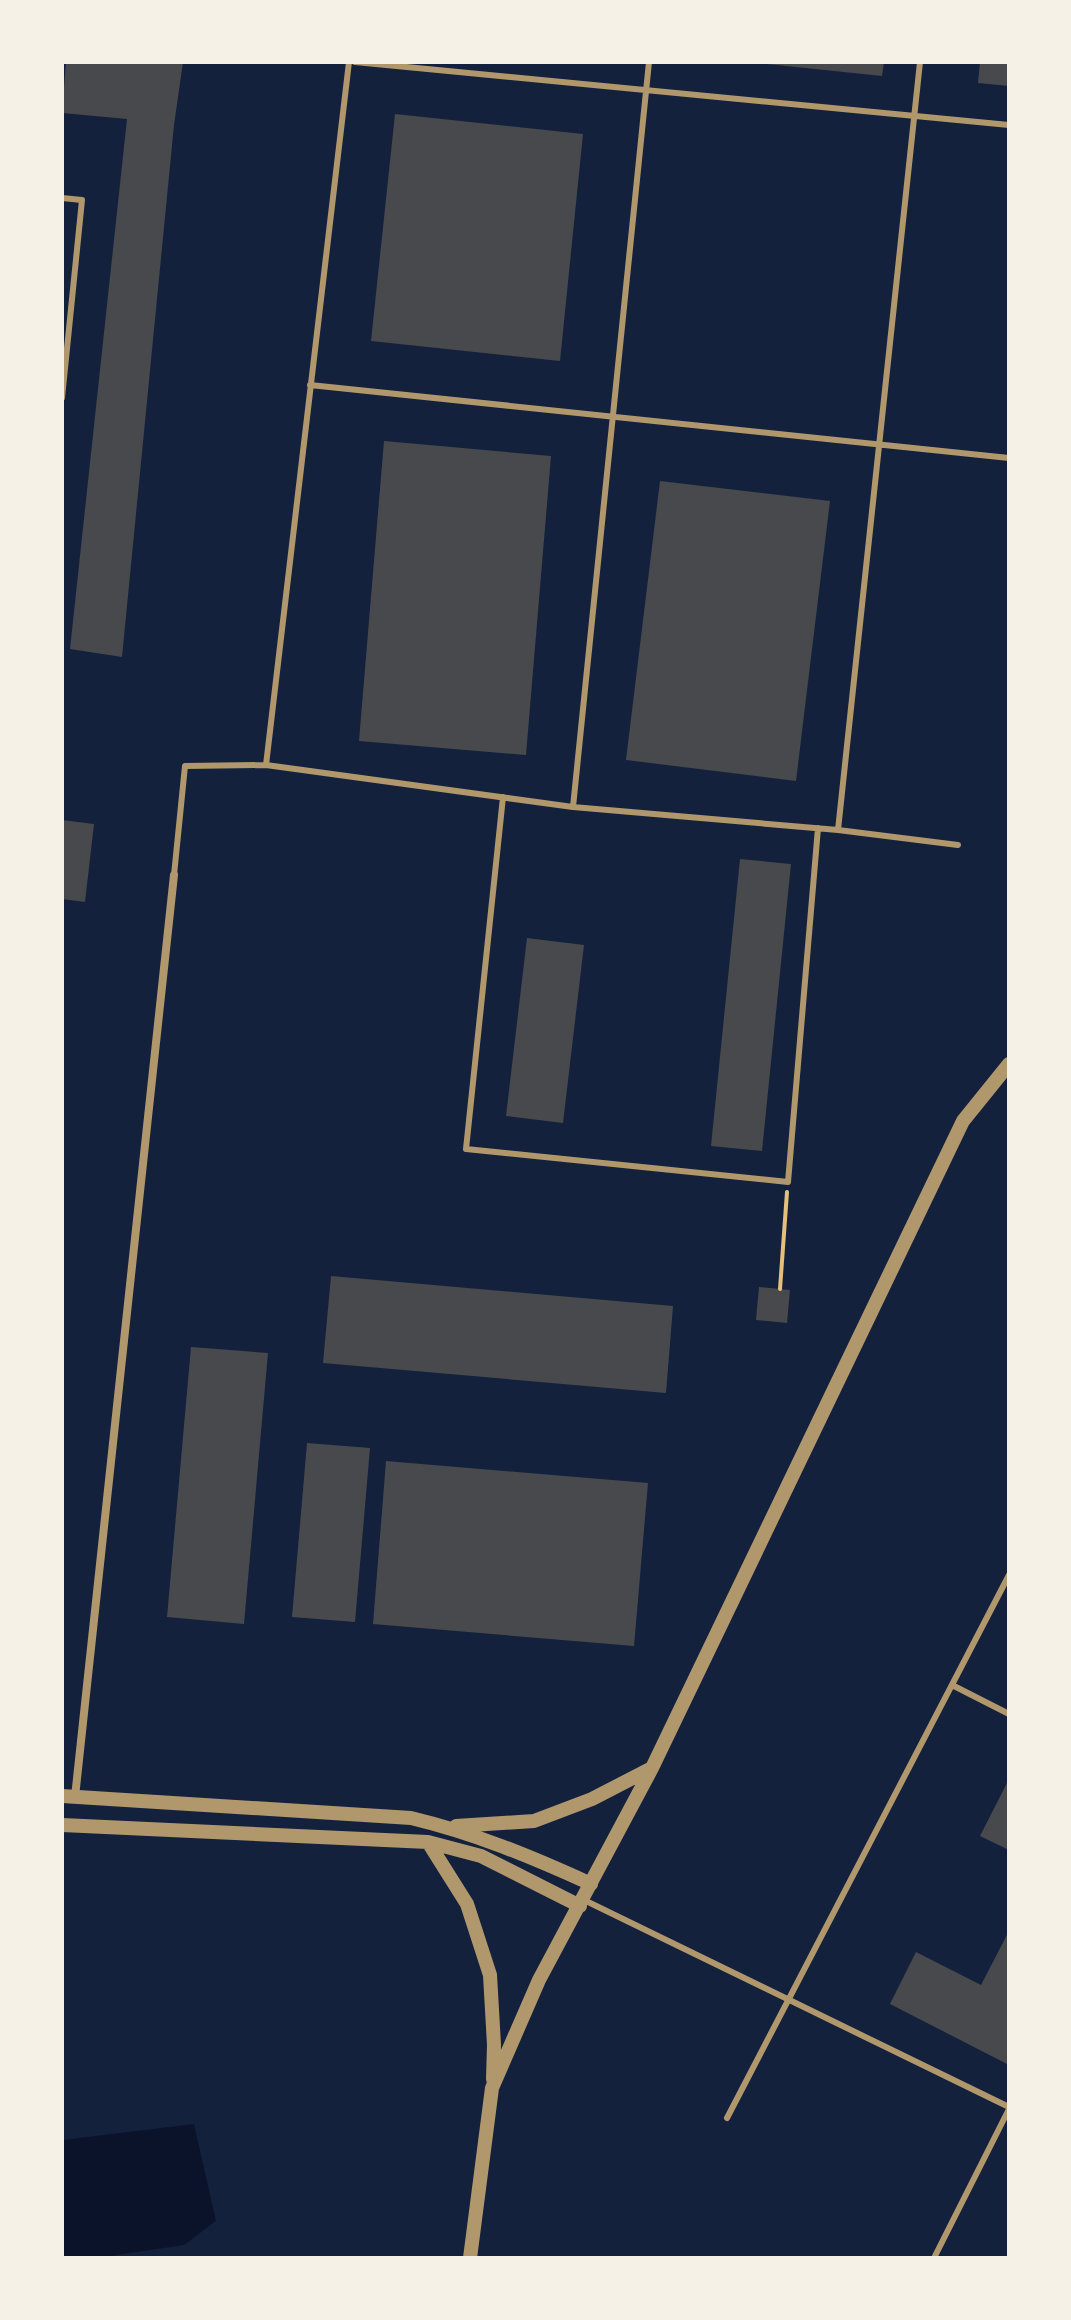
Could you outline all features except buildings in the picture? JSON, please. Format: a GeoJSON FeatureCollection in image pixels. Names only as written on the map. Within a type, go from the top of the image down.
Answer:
{"type":"FeatureCollection","features":[{"type":"Feature","properties":{"kind":"street"},"geometry":{"type":"LineString","coordinates":[[174,875],[68,1796],[411,1818],[448,1826],[513,1848],[591,1884]]}},
{"type":"Feature","properties":{"kind":"street"},"geometry":{"type":"LineString","coordinates":[[492,2088],[539,1980],[652,1768],[963,1121],[1009,1064]]}},
{"type":"Feature","properties":{"kind":"street"},"geometry":{"type":"LineString","coordinates":[[448,1826],[534,1821],[592,1799],[652,1768]]}},
{"type":"Feature","properties":{"kind":"street"},"geometry":{"type":"LineString","coordinates":[[62,1825],[428,1842],[481,1856],[582,1903]]}},
{"type":"Feature","properties":{"kind":"street"},"geometry":{"type":"LineString","coordinates":[[428,1842],[467,1904],[490,1975],[494,2045],[492,2088],[470,2258]]}},
{"type":"Feature","properties":{"kind":"lane"},"geometry":{"type":"LineString","coordinates":[[266,765],[349,62]]}},
{"type":"Feature","properties":{"kind":"lane"},"geometry":{"type":"LineString","coordinates":[[355,62],[1009,125]]}},
{"type":"Feature","properties":{"kind":"lane"},"geometry":{"type":"LineString","coordinates":[[573,807],[649,62]]}},
{"type":"Feature","properties":{"kind":"lane"},"geometry":{"type":"LineString","coordinates":[[838,830],[920,62]]}},
{"type":"Feature","properties":{"kind":"lane"},"geometry":{"type":"LineString","coordinates":[[62,198],[82,200],[62,398]]}},
{"type":"Feature","properties":{"kind":"lane"},"geometry":{"type":"LineString","coordinates":[[310,385],[1009,458]]}},
{"type":"Feature","properties":{"kind":"lane"},"geometry":{"type":"LineString","coordinates":[[174,875],[185,766],[266,765],[573,807],[818,828],[958,845]]}},
{"type":"Feature","properties":{"kind":"lane"},"geometry":{"type":"LineString","coordinates":[[503,797],[466,1149],[788,1182],[818,828]]}},
{"type":"Feature","properties":{"kind":"lane"},"geometry":{"type":"LineString","coordinates":[[727,2118],[1009,1575]]}},
{"type":"Feature","properties":{"kind":"lane"},"geometry":{"type":"LineString","coordinates":[[952,1685],[1009,1714]]}},
{"type":"Feature","properties":{"kind":"lane"},"geometry":{"type":"LineString","coordinates":[[582,1903],[788,1999],[1009,2108],[934,2258]]}},
{"type":"Feature","properties":{"kind":"path"},"geometry":{"type":"LineString","coordinates":[[780,1289],[785,1202]]}},
{"type":"Feature","properties":{"kind":"water"},"geometry":{"type":"Polygon","coordinates":[[[194,2124],[216,2221],[184,2245],[97,2258],[62,2258],[62,2140],[194,2124]]]}}]}
